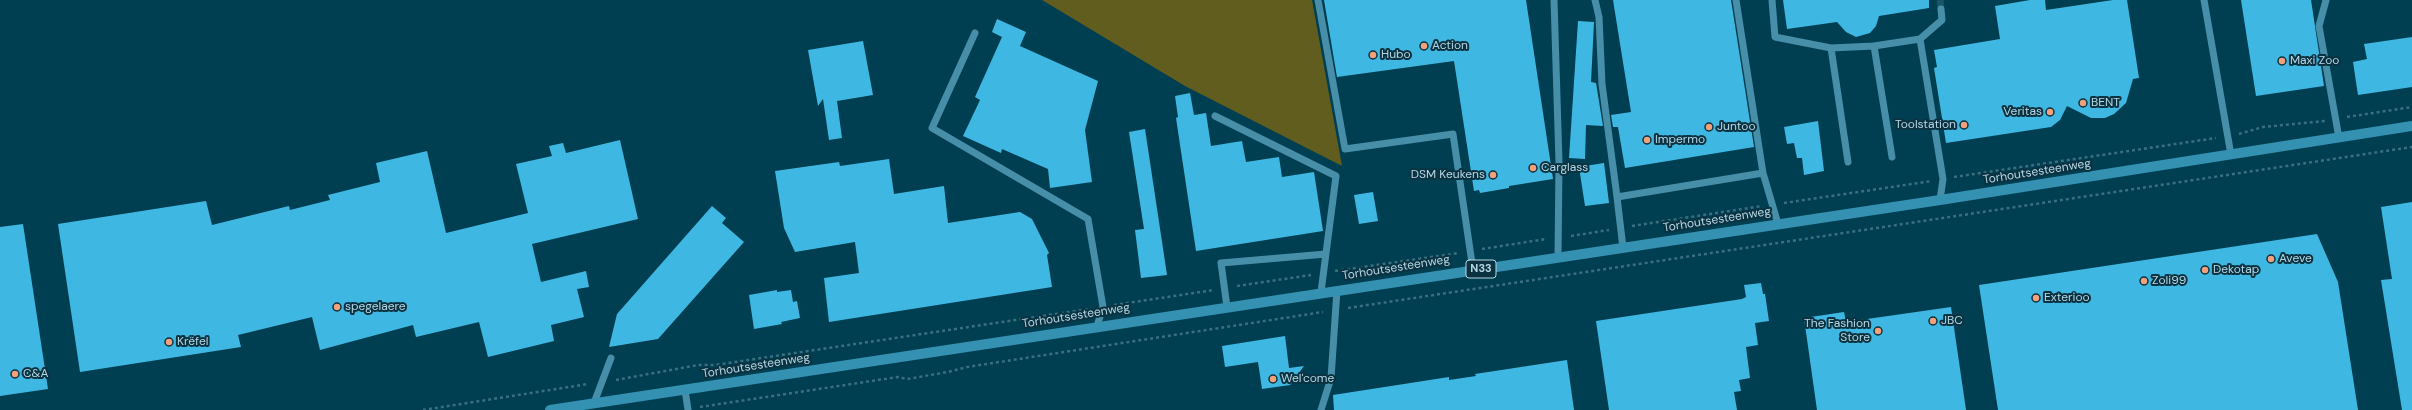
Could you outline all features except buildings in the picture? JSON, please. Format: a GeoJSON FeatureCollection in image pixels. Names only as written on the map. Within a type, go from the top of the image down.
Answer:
{"type":"FeatureCollection","features":[{"type":"Feature","properties":{"kind":"main road","name":"Torhoutsesteenweg"},"geometry":{"type":"LineString","coordinates":[[550,410],[575,408],[1097,326],[1940,200],[2412,126]]}},
{"type":"Feature","properties":{"kind":"lane"},"geometry":{"type":"LineString","coordinates":[[1318,0],[1345,149],[1453,134],[1472,270]]}},
{"type":"Feature","properties":{"kind":"lane"},"geometry":{"type":"LineString","coordinates":[[1554,0],[1559,162],[1558,257]]}},
{"type":"Feature","properties":{"kind":"lane"},"geometry":{"type":"LineString","coordinates":[[1595,0],[1599,17],[1602,84],[1623,248]]}},
{"type":"Feature","properties":{"kind":"lane"},"geometry":{"type":"LineString","coordinates":[[1736,0],[1763,173],[1778,224]]}},
{"type":"Feature","properties":{"kind":"lane"},"geometry":{"type":"LineString","coordinates":[[1772,0],[1775,37],[1831,48],[1874,46],[1920,39],[1942,20],[1941,9]]}},
{"type":"Feature","properties":{"kind":"lane"},"geometry":{"type":"LineString","coordinates":[[2204,0],[2231,155]]}},
{"type":"Feature","properties":{"kind":"lane"},"geometry":{"type":"LineString","coordinates":[[2326,0],[2319,26],[2339,138]]}},
{"type":"Feature","properties":{"kind":"lane"},"geometry":{"type":"LineString","coordinates":[[975,33],[932,128],[1088,219],[1103,307],[1097,326]]}},
{"type":"Feature","properties":{"kind":"lane"},"geometry":{"type":"LineString","coordinates":[[1920,39],[1943,179],[1940,200]]}},
{"type":"Feature","properties":{"kind":"lane"},"geometry":{"type":"LineString","coordinates":[[1874,46],[1892,157]]}},
{"type":"Feature","properties":{"kind":"lane"},"geometry":{"type":"LineString","coordinates":[[1831,48],[1848,162]]}},
{"type":"Feature","properties":{"kind":"lane"},"geometry":{"type":"LineString","coordinates":[[1215,116],[1336,176],[1322,292]]}},
{"type":"Feature","properties":{"kind":"lane"},"geometry":{"type":"LineString","coordinates":[[1617,198],[1763,173]]}},
{"type":"Feature","properties":{"kind":"lane"},"geometry":{"type":"LineString","coordinates":[[1227,307],[1221,263],[1326,254]]}},
{"type":"Feature","properties":{"kind":"lane"},"geometry":{"type":"LineString","coordinates":[[1321,410],[1331,378],[1337,310],[1337,290]]}},
{"type":"Feature","properties":{"kind":"lane"},"geometry":{"type":"LineString","coordinates":[[594,404],[611,358]]}},
{"type":"Feature","properties":{"kind":"lane"},"geometry":{"type":"LineString","coordinates":[[685,390],[688,409]]}},
{"type":"Feature","properties":{"kind":"path"},"geometry":{"type":"LineString","coordinates":[[688,409],[898,377],[907,379],[948,372],[967,366],[2412,147]]}},
{"type":"Feature","properties":{"kind":"path"},"geometry":{"type":"LineString","coordinates":[[423,410],[648,376],[660,371],[698,365],[716,365]]}},
{"type":"Feature","properties":{"kind":"shaded area"},"geometry":{"type":"Polygon","coordinates":[[[1042,0],[1312,0],[1342,166],[1185,86],[1042,0]]]}},
{"type":"Feature","properties":{"kind":"tunnel"},"geometry":{"type":"LineString","coordinates":[[1940,0],[1941,9]]}},
{"type":"Feature","properties":{"kind":"place","name":"Action"},"geometry":{"type":"Point","coordinates":[1424,46]}},
{"type":"Feature","properties":{"kind":"place","name":"Hubo"},"geometry":{"type":"Point","coordinates":[1373,55]}},
{"type":"Feature","properties":{"kind":"place","name":"Maxi Zoo"},"geometry":{"type":"Point","coordinates":[2282,61]}},
{"type":"Feature","properties":{"kind":"place","name":"BENT"},"geometry":{"type":"Point","coordinates":[2083,103]}},
{"type":"Feature","properties":{"kind":"place","name":"Veritas"},"geometry":{"type":"Point","coordinates":[2050,112]}},
{"type":"Feature","properties":{"kind":"place","name":"Toolstation"},"geometry":{"type":"Point","coordinates":[1964,125]}},
{"type":"Feature","properties":{"kind":"place","name":"Juntoo"},"geometry":{"type":"Point","coordinates":[1709,127]}},
{"type":"Feature","properties":{"kind":"place","name":"Impermo"},"geometry":{"type":"Point","coordinates":[1647,140]}},
{"type":"Feature","properties":{"kind":"place","name":"Carglass"},"geometry":{"type":"Point","coordinates":[1533,168]}},
{"type":"Feature","properties":{"kind":"place","name":"DSM Keukens"},"geometry":{"type":"Point","coordinates":[1493,175]}},
{"type":"Feature","properties":{"kind":"place","name":"Aveve"},"geometry":{"type":"Point","coordinates":[2271,259]}},
{"type":"Feature","properties":{"kind":"place","name":"Dekotap"},"geometry":{"type":"Point","coordinates":[2205,270]}},
{"type":"Feature","properties":{"kind":"place","name":"Zoli99"},"geometry":{"type":"Point","coordinates":[2144,281]}},
{"type":"Feature","properties":{"kind":"place","name":"Exterioo"},"geometry":{"type":"Point","coordinates":[2036,298]}},
{"type":"Feature","properties":{"kind":"place","name":"spegelaere"},"geometry":{"type":"Point","coordinates":[337,307]}},
{"type":"Feature","properties":{"kind":"place","name":"JBC"},"geometry":{"type":"Point","coordinates":[1933,321]}},
{"type":"Feature","properties":{"kind":"place","name":"The Fashion Store"},"geometry":{"type":"Point","coordinates":[1878,331]}},
{"type":"Feature","properties":{"kind":"place","name":"Krëfel"},"geometry":{"type":"Point","coordinates":[169,342]}},
{"type":"Feature","properties":{"kind":"place","name":"C&A"},"geometry":{"type":"Point","coordinates":[15,374]}},
{"type":"Feature","properties":{"kind":"place","name":"Wel'come"},"geometry":{"type":"Point","coordinates":[1273,379]}}]}
